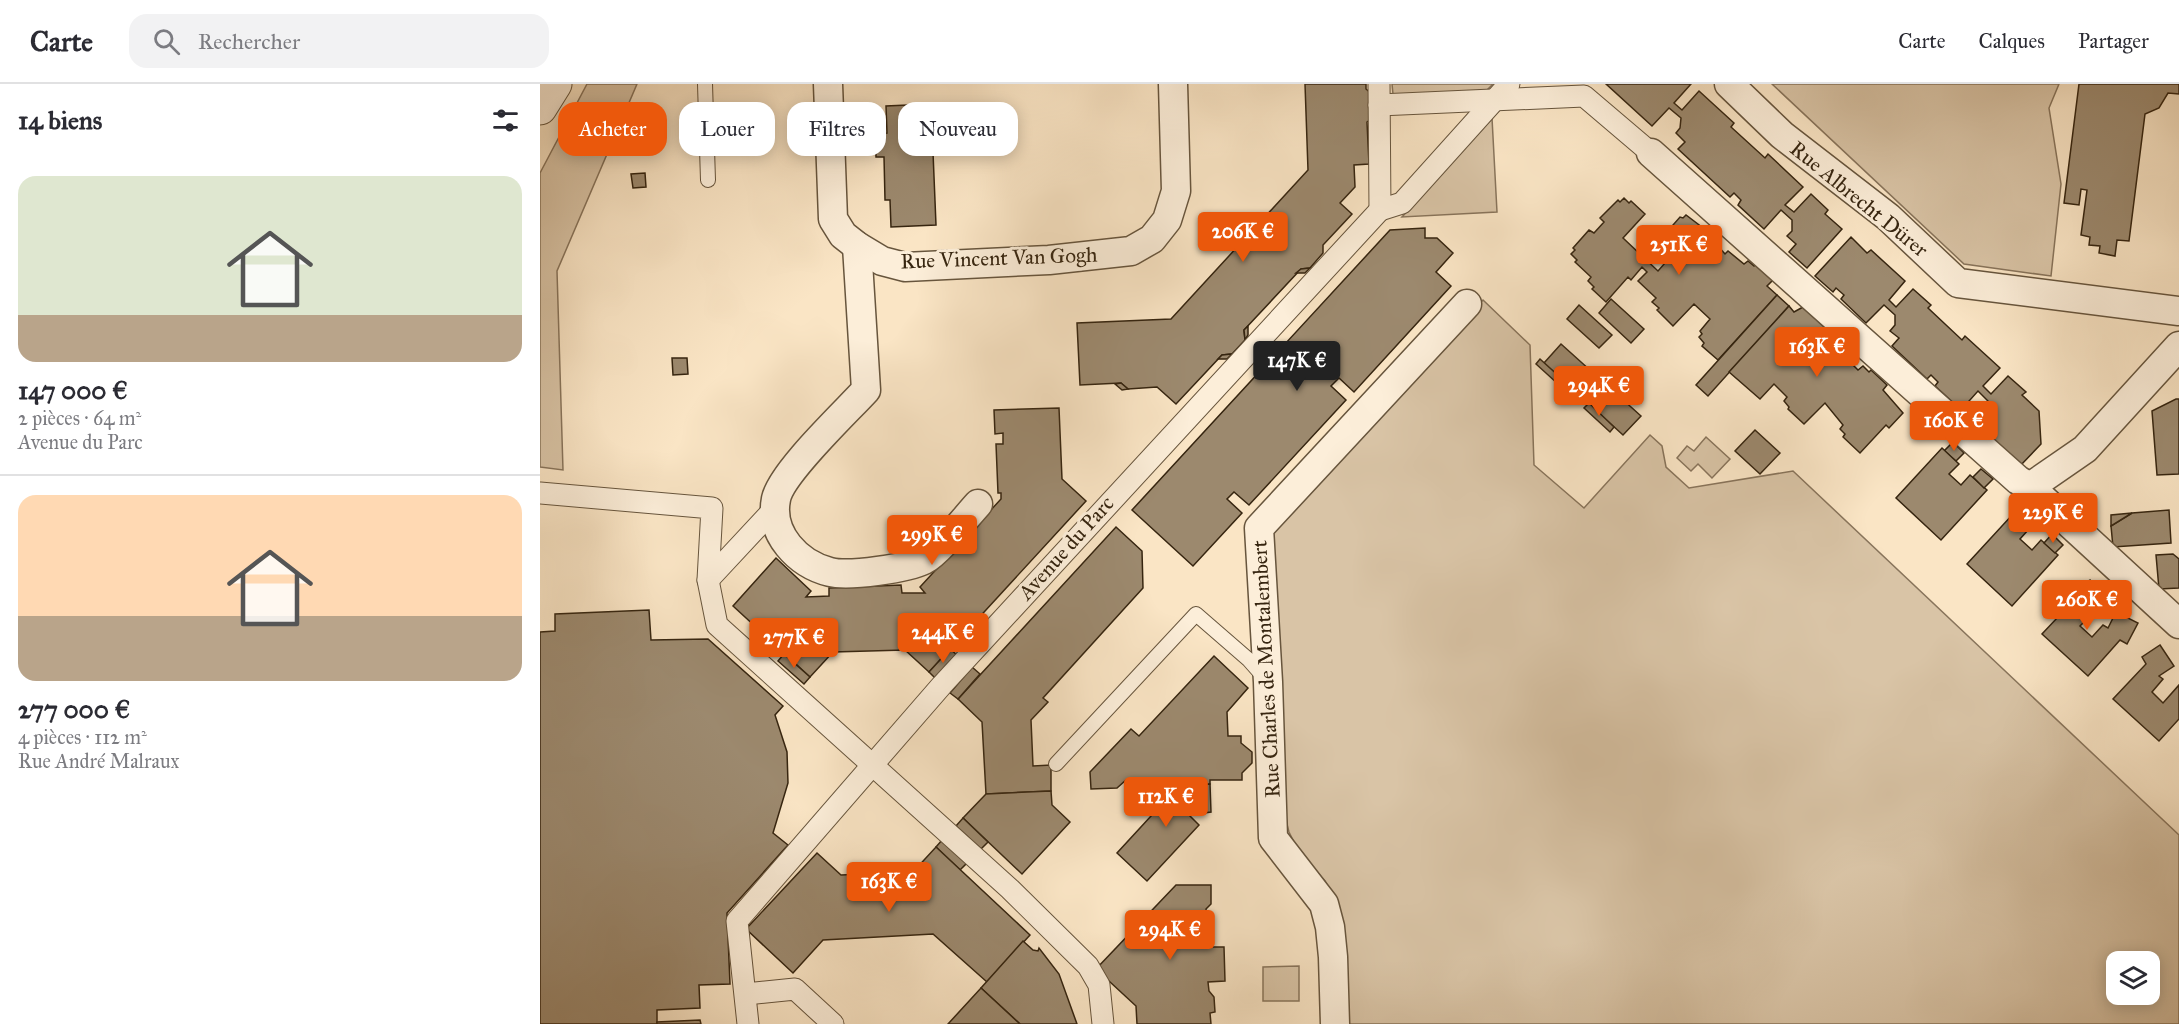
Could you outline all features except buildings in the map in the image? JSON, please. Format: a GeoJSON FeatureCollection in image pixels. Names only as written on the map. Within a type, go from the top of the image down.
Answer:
{"type":"FeatureCollection","features":[{"type":"Feature","properties":{"kind":"street"},"geometry":{"type":"LineString","coordinates":[[540,108],[555,84]]}},
{"type":"Feature","properties":{"kind":"street","name":"Rue Vincent Van Gogh"},"geometry":{"type":"LineString","coordinates":[[828,84],[833,219],[843,235],[857,246],[882,261],[905,267],[1049,260],[1131,251],[1152,239],[1167,220],[1176,192],[1173,84]]}},
{"type":"Feature","properties":{"kind":"street"},"geometry":{"type":"LineString","coordinates":[[1509,84],[1495,100],[1402,203],[1380,210],[1379,94],[1495,100],[1584,96],[2018,480],[2030,487],[2179,624]]}},
{"type":"Feature","properties":{"kind":"street","name":"Rue Albrecht Dürer"},"geometry":{"type":"LineString","coordinates":[[1729,84],[1782,135],[1888,217],[1958,283],[2179,311]]}},
{"type":"Feature","properties":{"kind":"street","name":"Avenue du Parc"},"geometry":{"type":"LineString","coordinates":[[746,994],[737,921],[872,766],[1106,505],[1380,210]]}},
{"type":"Feature","properties":{"kind":"street"},"geometry":{"type":"LineString","coordinates":[[857,246],[866,390],[786,478],[776,498],[777,529],[788,546],[808,563],[832,573],[906,568],[927,558],[978,504]]}},
{"type":"Feature","properties":{"kind":"street","name":"Rue Charles de Montalembert"},"geometry":{"type":"LineString","coordinates":[[1335,1024],[1332,947],[1324,904],[1273,838],[1268,682],[1259,528],[1467,304]]}},
{"type":"Feature","properties":{"kind":"street"},"geometry":{"type":"LineString","coordinates":[[2030,487],[2085,449],[2179,346]]}},
{"type":"Feature","properties":{"kind":"street"},"geometry":{"type":"LineString","coordinates":[[540,493],[712,508],[708,580],[717,625],[1010,889],[1088,966],[1099,985],[1103,1024]]}},
{"type":"Feature","properties":{"kind":"street"},"geometry":{"type":"LineString","coordinates":[[708,580],[776,507]]}},
{"type":"Feature","properties":{"kind":"street"},"geometry":{"type":"LineString","coordinates":[[748,1024],[746,994],[795,989],[833,1024]]}},
{"type":"Feature","properties":{"kind":"lane"},"geometry":{"type":"LineString","coordinates":[[540,126],[562,84]]}},
{"type":"Feature","properties":{"kind":"lane"},"geometry":{"type":"LineString","coordinates":[[705,84],[708,180]]}},
{"type":"Feature","properties":{"kind":"lane"},"geometry":{"type":"LineString","coordinates":[[1056,764],[1196,614],[1249,660],[1268,682]]}},
{"type":"Feature","properties":{"kind":"shaded area"},"geometry":{"type":"Polygon","coordinates":[[[587,84],[637,84],[629,102],[577,102],[587,84]]]}},
{"type":"Feature","properties":{"kind":"shaded area"},"geometry":{"type":"Polygon","coordinates":[[[1392,84],[1493,84],[1482,95],[1393,94],[1392,84]]]}},
{"type":"Feature","properties":{"kind":"shaded area"},"geometry":{"type":"Polygon","coordinates":[[[1772,84],[2059,84],[2049,108],[2061,184],[2051,276],[1964,264],[1772,84]]]}},
{"type":"Feature","properties":{"kind":"shaded area"},"geometry":{"type":"Polygon","coordinates":[[[1492,118],[1497,212],[1402,217],[1492,118]]]}},
{"type":"Feature","properties":{"kind":"shaded area"},"geometry":{"type":"Polygon","coordinates":[[[558,139],[558,156],[606,156],[557,271],[563,470],[540,467],[540,173],[558,139]]]}},
{"type":"Feature","properties":{"kind":"shaded area"},"geometry":{"type":"Polygon","coordinates":[[[1483,300],[1530,345],[1534,465],[1584,508],[1650,435],[1662,446],[1666,467],[1689,488],[1793,471],[2179,835],[2179,1024],[1346,1024],[1339,907],[1325,881],[1299,852],[1289,832],[1284,813],[1267,534],[1483,300]]]}},
{"type":"Feature","properties":{"kind":"shaded area"},"geometry":{"type":"Polygon","coordinates":[[[1706,437],[1730,459],[1712,478],[1698,464],[1691,471],[1677,458],[1687,446],[1694,451],[1706,437]]]}},
{"type":"Feature","properties":{"kind":"shaded area"},"geometry":{"type":"Polygon","coordinates":[[[1299,966],[1299,1001],[1263,1001],[1263,967],[1299,966]]]}}]}
